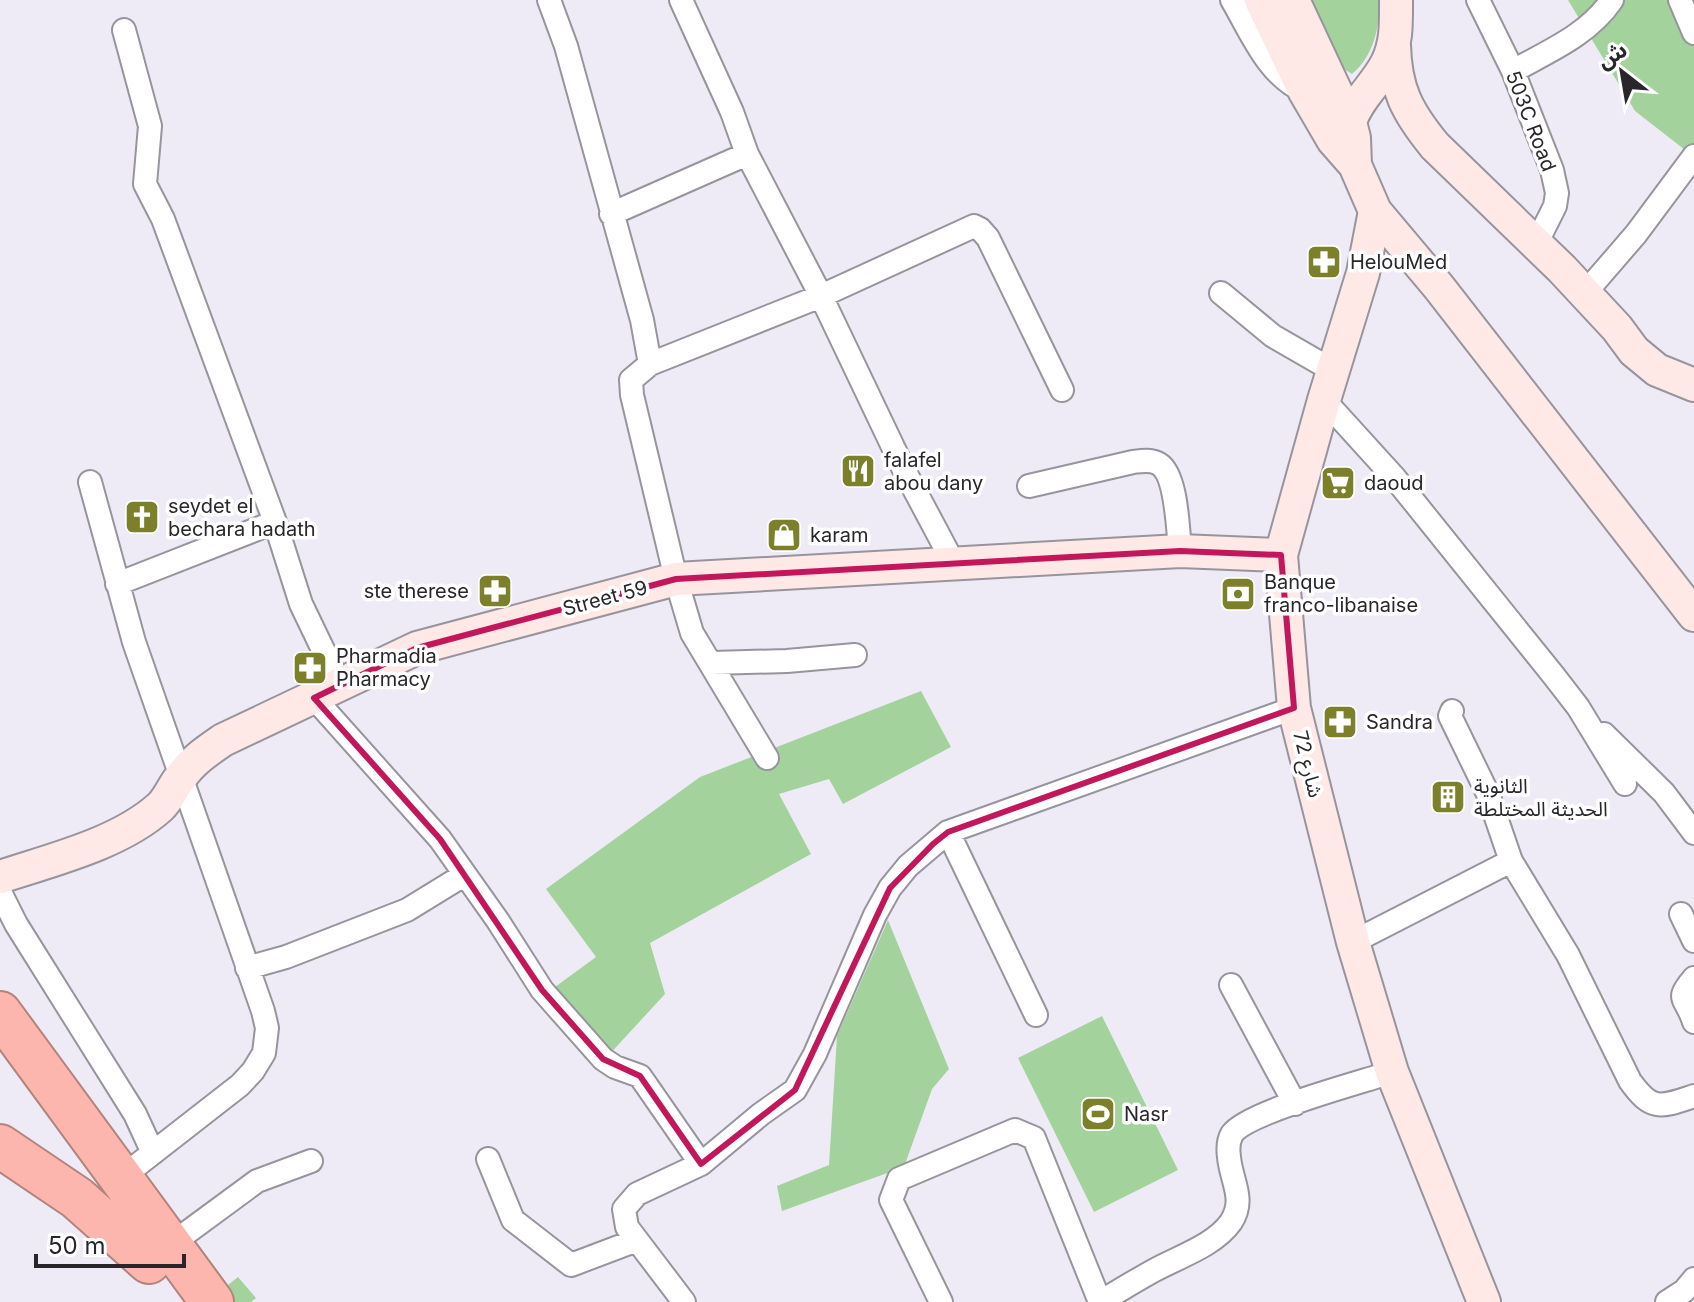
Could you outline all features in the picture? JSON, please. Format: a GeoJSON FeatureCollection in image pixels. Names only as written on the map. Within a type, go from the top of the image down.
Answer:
{"type":"FeatureCollection","features":[{"type":"Feature","properties":{"kind":"highway"},"geometry":{"type":"LineString","coordinates":[[0,1013],[138,1165],[159,1253],[178,1302]]}},
{"type":"Feature","properties":{"kind":"highway"},"geometry":{"type":"LineString","coordinates":[[0,1057],[159,1253],[212,1302]]}},
{"type":"Feature","properties":{"kind":"highway"},"geometry":{"type":"LineString","coordinates":[[0,1146],[159,1253]]}},
{"type":"Feature","properties":{"kind":"street"},"geometry":{"type":"LineString","coordinates":[[549,0],[566,46],[642,320],[650,364]]}},
{"type":"Feature","properties":{"kind":"street"},"geometry":{"type":"LineString","coordinates":[[681,0],[732,112],[747,154],[954,564]]}},
{"type":"Feature","properties":{"kind":"street"},"geometry":{"type":"LineString","coordinates":[[1232,0],[1282,80],[1317,84],[1349,84],[1369,71],[1395,0]]}},
{"type":"Feature","properties":{"kind":"street"},"geometry":{"type":"LineString","coordinates":[[1261,0],[1317,84],[1350,122],[1355,165]]}},
{"type":"Feature","properties":{"kind":"street"},"geometry":{"type":"LineString","coordinates":[[1293,0],[1333,140],[1355,165],[1375,211],[1422,266],[1694,615]]}},
{"type":"Feature","properties":{"kind":"street"},"geometry":{"type":"LineString","coordinates":[[1395,0],[1394,45],[1398,85],[1417,123],[1435,146],[1585,293],[1634,351],[1657,370],[1694,385]]}},
{"type":"Feature","properties":{"kind":"street","name":"503C Road"},"geometry":{"type":"LineString","coordinates":[[1478,0],[1513,71],[1552,170],[1557,193],[1555,206],[1536,244]]}},
{"type":"Feature","properties":{"kind":"street"},"geometry":{"type":"LineString","coordinates":[[1513,71],[1578,35],[1604,12],[1612,0]]}},
{"type":"Feature","properties":{"kind":"street"},"geometry":{"type":"LineString","coordinates":[[1680,0],[1694,33]]}},
{"type":"Feature","properties":{"kind":"street"},"geometry":{"type":"LineString","coordinates":[[124,30],[150,126],[145,184],[163,219],[275,522],[327,692],[440,839],[542,990],[603,1059],[640,1076],[701,1164]]}},
{"type":"Feature","properties":{"kind":"street"},"geometry":{"type":"LineString","coordinates":[[1350,122],[1357,103],[1387,63],[1394,45]]}},
{"type":"Feature","properties":{"kind":"street"},"geometry":{"type":"LineString","coordinates":[[611,214],[747,154]]}},
{"type":"Feature","properties":{"kind":"street"},"geometry":{"type":"LineString","coordinates":[[1585,293],[1636,234],[1694,156]]}},
{"type":"Feature","properties":{"kind":"street","name":"شارع 72"},"geometry":{"type":"LineString","coordinates":[[1375,211],[1363,273],[1281,555],[1294,708],[1353,942],[1392,1072],[1484,1302]]}},
{"type":"Feature","properties":{"kind":"street"},"geometry":{"type":"LineString","coordinates":[[767,758],[692,633],[676,579],[631,380],[650,364],[821,296],[974,226],[988,238],[1062,390]]}},
{"type":"Feature","properties":{"kind":"street"},"geometry":{"type":"LineString","coordinates":[[1363,273],[1371,266],[1391,259],[1402,258],[1422,266]]}},
{"type":"Feature","properties":{"kind":"street"},"geometry":{"type":"LineString","coordinates":[[1221,293],[1328,385],[1394,477],[1578,707],[1664,793],[1694,833]]}},
{"type":"Feature","properties":{"kind":"street"},"geometry":{"type":"LineString","coordinates":[[1029,486],[1133,462],[1159,464],[1166,472],[1173,491],[1180,551]]}},
{"type":"Feature","properties":{"kind":"street"},"geometry":{"type":"LineString","coordinates":[[90,482],[134,642],[267,1028],[264,1053],[240,1085],[138,1165]]}},
{"type":"Feature","properties":{"kind":"street"},"geometry":{"type":"LineString","coordinates":[[117,584],[275,522]]}},
{"type":"Feature","properties":{"kind":"street","name":"Street 59"},"geometry":{"type":"LineString","coordinates":[[0,877],[77,851],[136,825],[162,805],[181,776],[200,756],[223,740],[417,648],[676,579],[1180,551],[1281,555]]}},
{"type":"Feature","properties":{"kind":"street"},"geometry":{"type":"LineString","coordinates":[[712,663],[855,655]]}},
{"type":"Feature","properties":{"kind":"street"},"geometry":{"type":"LineString","coordinates":[[1578,707],[1625,784]]}},
{"type":"Feature","properties":{"kind":"street"},"geometry":{"type":"LineString","coordinates":[[684,1302],[627,1227],[624,1209],[637,1194],[701,1164],[795,1090],[815,1054],[875,915],[890,888],[908,866],[948,832],[1294,708]]}},
{"type":"Feature","properties":{"kind":"street"},"geometry":{"type":"LineString","coordinates":[[1452,711],[1450,716],[1488,794],[1511,861],[1568,955],[1630,1081],[1643,1099],[1658,1105],[1694,1096]]}},
{"type":"Feature","properties":{"kind":"street"},"geometry":{"type":"LineString","coordinates":[[948,832],[1036,1015]]}},
{"type":"Feature","properties":{"kind":"street"},"geometry":{"type":"LineString","coordinates":[[1353,942],[1511,861]]}},
{"type":"Feature","properties":{"kind":"street"},"geometry":{"type":"LineString","coordinates":[[247,968],[286,957],[407,910],[464,875]]}},
{"type":"Feature","properties":{"kind":"street"},"geometry":{"type":"LineString","coordinates":[[0,892],[16,924],[135,1114],[138,1165]]}},
{"type":"Feature","properties":{"kind":"street"},"geometry":{"type":"LineString","coordinates":[[1681,914],[1694,941]]}},
{"type":"Feature","properties":{"kind":"street"},"geometry":{"type":"LineString","coordinates":[[1694,978],[1683,989],[1682,996],[1694,1022]]}},
{"type":"Feature","properties":{"kind":"street"},"geometry":{"type":"LineString","coordinates":[[1231,985],[1295,1104]]}},
{"type":"Feature","properties":{"kind":"street"},"geometry":{"type":"LineString","coordinates":[[941,1302],[891,1200],[899,1179],[1015,1130],[1034,1138],[1100,1302],[1145,1264],[1202,1245],[1222,1232],[1232,1220],[1240,1200],[1229,1164],[1228,1148],[1231,1135],[1242,1124],[1392,1072]]}},
{"type":"Feature","properties":{"kind":"street"},"geometry":{"type":"LineString","coordinates":[[488,1159],[513,1220],[571,1265],[637,1240]]}},
{"type":"Feature","properties":{"kind":"street"},"geometry":{"type":"LineString","coordinates":[[159,1253],[257,1181],[311,1161]]}},
{"type":"Feature","properties":{"kind":"street"},"geometry":{"type":"LineString","coordinates":[[1667,1302],[1684,1291],[1694,1279]]}},
{"type":"Feature","properties":{"kind":"highlighted area"},"geometry":{"type":"Polygon","coordinates":[[[1180,551],[1281,555],[1294,708],[948,832],[890,888],[795,1090],[701,1164],[640,1076],[603,1059],[542,990],[440,839],[314,698],[417,648],[676,579],[1180,551]]]}},
{"type":"Feature","properties":{"kind":"green space"},"geometry":{"type":"Polygon","coordinates":[[[1309,0],[1380,0],[1374,41],[1366,59],[1352,74],[1339,66],[1309,0]]]}},
{"type":"Feature","properties":{"kind":"green space"},"geometry":{"type":"Polygon","coordinates":[[[1568,0],[1694,0],[1694,157],[1635,111],[1568,0]]]}},
{"type":"Feature","properties":{"kind":"green space"},"geometry":{"type":"Polygon","coordinates":[[[921,691],[951,747],[843,804],[829,779],[779,794],[811,854],[650,943],[665,994],[606,1058],[544,995],[596,957],[546,889],[700,777],[921,691]]]}},
{"type":"Feature","properties":{"kind":"green space"},"geometry":{"type":"Polygon","coordinates":[[[888,920],[949,1069],[932,1089],[904,1167],[782,1211],[777,1186],[829,1165],[837,1036],[888,920]]]}},
{"type":"Feature","properties":{"kind":"green space","name":"Nasr"},"geometry":{"type":"Polygon","coordinates":[[[1102,1016],[1178,1170],[1094,1212],[1018,1058],[1102,1016]]]}},
{"type":"Feature","properties":{"kind":"green space"},"geometry":{"type":"Polygon","coordinates":[[[198,1244],[228,1285],[238,1277],[256,1298],[251,1302],[224,1302],[188,1248],[198,1244]]]}},
{"type":"Feature","properties":{"kind":"place","name":"HelouMed"},"geometry":{"type":"Point","coordinates":[1324,262]}},
{"type":"Feature","properties":{"kind":"place","name":"falafel abou dany"},"geometry":{"type":"Point","coordinates":[858,471]}},
{"type":"Feature","properties":{"kind":"place","name":"daoud"},"geometry":{"type":"Point","coordinates":[1338,483]}},
{"type":"Feature","properties":{"kind":"place","name":"seydet el bechara hadath"},"geometry":{"type":"Point","coordinates":[142,517]}},
{"type":"Feature","properties":{"kind":"place","name":"karam"},"geometry":{"type":"Point","coordinates":[784,535]}},
{"type":"Feature","properties":{"kind":"place","name":"ste therese"},"geometry":{"type":"Point","coordinates":[495,591]}},
{"type":"Feature","properties":{"kind":"place","name":"Banque franco-libanaise"},"geometry":{"type":"Point","coordinates":[1238,594]}},
{"type":"Feature","properties":{"kind":"place","name":"Pharmadia Pharmacy"},"geometry":{"type":"Point","coordinates":[310,668]}},
{"type":"Feature","properties":{"kind":"place","name":"Sandra"},"geometry":{"type":"Point","coordinates":[1340,722]}},
{"type":"Feature","properties":{"kind":"place","name":"الثانوية الحديثة المختلطة"},"geometry":{"type":"Point","coordinates":[1448,797]}},
{"type":"Feature","properties":{"kind":"place","name":"Nasr"},"geometry":{"type":"Point","coordinates":[1098,1114]}}]}
